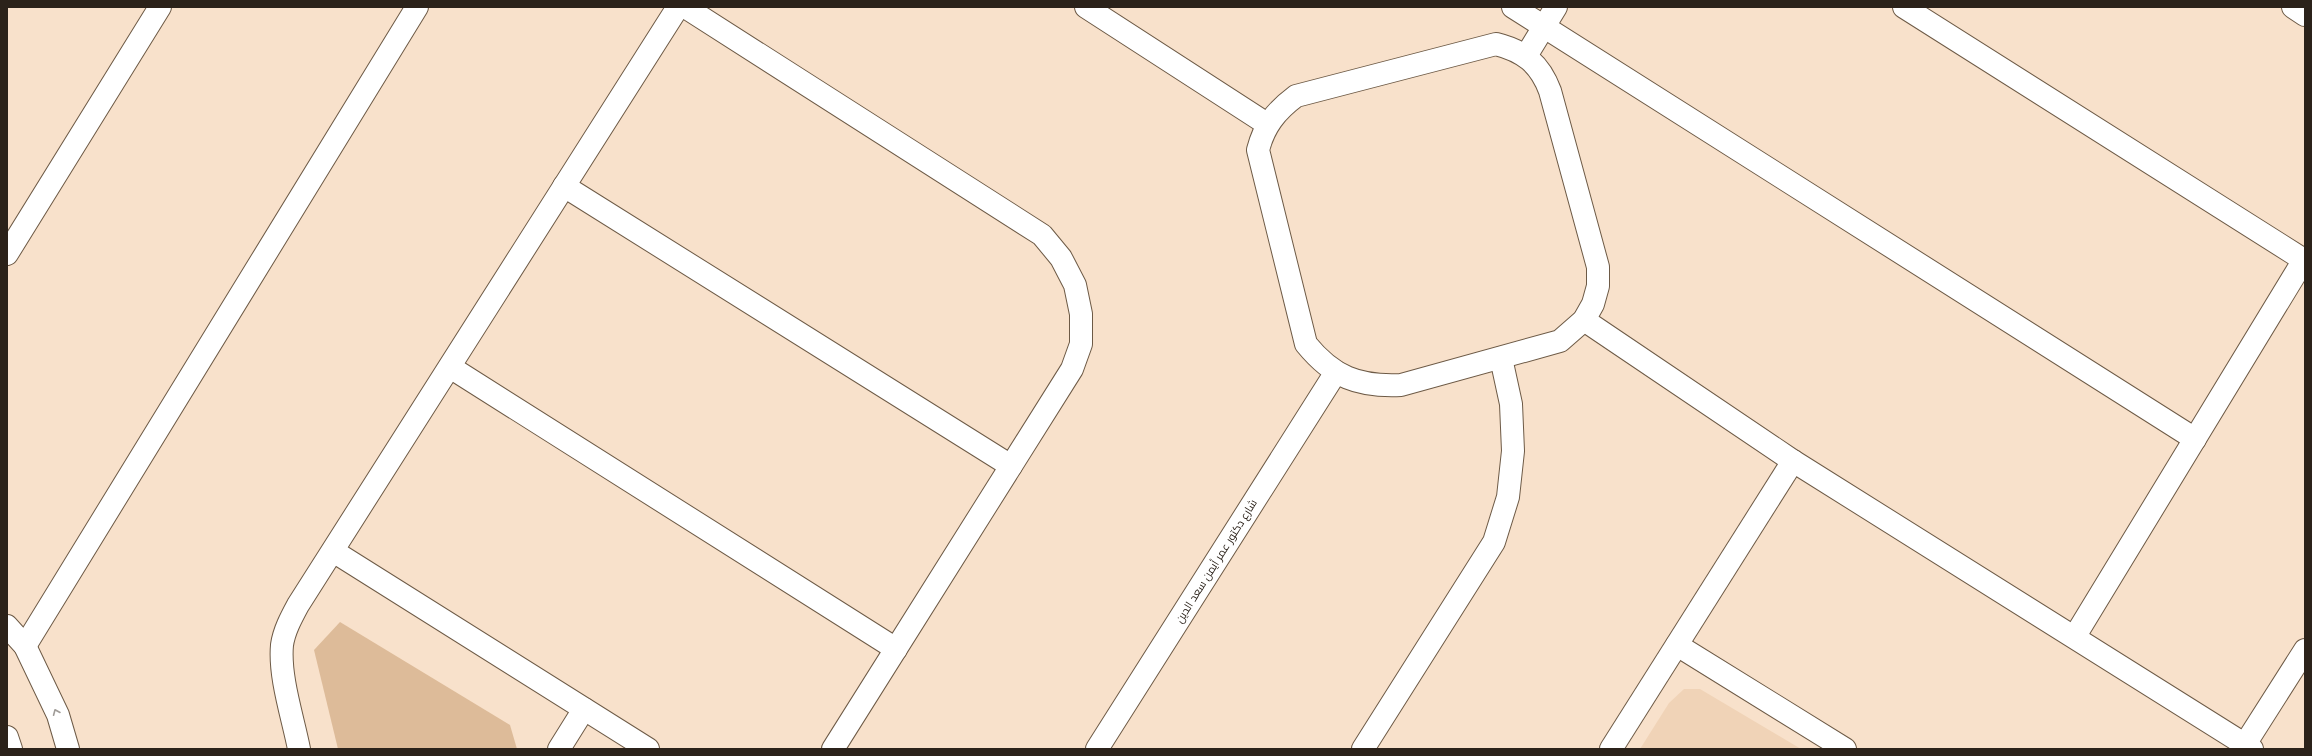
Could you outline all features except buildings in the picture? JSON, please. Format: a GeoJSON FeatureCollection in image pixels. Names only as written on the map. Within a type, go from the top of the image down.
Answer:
{"type":"FeatureCollection","features":[{"type":"Feature","properties":{"kind":"street"},"geometry":{"type":"LineString","coordinates":[[7,254],[160,7]]}},
{"type":"Feature","properties":{"kind":"street"},"geometry":{"type":"LineString","coordinates":[[25,646],[417,7]]}},
{"type":"Feature","properties":{"kind":"street"},"geometry":{"type":"LineString","coordinates":[[299,749],[283,668],[282,646],[288,625],[298,605],[678,7]]}},
{"type":"Feature","properties":{"kind":"street"},"geometry":{"type":"LineString","coordinates":[[685,7],[1042,235],[1062,258],[1075,285],[1081,314],[1080,344],[1072,369],[833,749]]}},
{"type":"Feature","properties":{"kind":"street"},"geometry":{"type":"LineString","coordinates":[[1086,7],[1267,124]]}},
{"type":"Feature","properties":{"kind":"street"},"geometry":{"type":"LineString","coordinates":[[1513,7],[2195,438]]}},
{"type":"Feature","properties":{"kind":"street"},"geometry":{"type":"LineString","coordinates":[[1526,56],[1556,7]]}},
{"type":"Feature","properties":{"kind":"street"},"geometry":{"type":"LineString","coordinates":[[1904,7],[2304,259],[2075,636]]}},
{"type":"Feature","properties":{"kind":"street"},"geometry":{"type":"LineString","coordinates":[[2293,7],[2305,15]]}},
{"type":"Feature","properties":{"kind":"street"},"geometry":{"type":"LineString","coordinates":[[1496,44],[1511,48],[1526,56],[1541,71],[1550,91],[1598,267],[1598,286],[1593,304],[1584,320],[1560,341],[1401,385],[1378,386],[1356,382],[1336,372],[1319,360],[1306,344],[1258,150],[1267,124],[1280,108],[1296,96],[1496,44]]}},
{"type":"Feature","properties":{"kind":"street"},"geometry":{"type":"LineString","coordinates":[[564,186],[1011,466]]}},
{"type":"Feature","properties":{"kind":"street"},"geometry":{"type":"LineString","coordinates":[[1584,320],[1793,461],[2075,636],[2247,748],[2305,650]]}},
{"type":"Feature","properties":{"kind":"street"},"geometry":{"type":"LineString","coordinates":[[1363,749],[1494,542],[1508,497],[1513,451],[1511,404],[1501,358]]}},
{"type":"Feature","properties":{"kind":"street"},"geometry":{"type":"LineString","coordinates":[[450,367],[896,649]]}},
{"type":"Feature","properties":{"kind":"street","name":"شارع دكتور عمر أيمن سعد الدين"},"geometry":{"type":"LineString","coordinates":[[1097,749],[1336,372]]}},
{"type":"Feature","properties":{"kind":"street"},"geometry":{"type":"LineString","coordinates":[[1611,749],[1793,461]]}},
{"type":"Feature","properties":{"kind":"street"},"geometry":{"type":"LineString","coordinates":[[333,551],[648,749]]}},
{"type":"Feature","properties":{"kind":"street"},"geometry":{"type":"LineString","coordinates":[[7,626],[25,646],[58,715],[68,749]]}},
{"type":"Feature","properties":{"kind":"street"},"geometry":{"type":"LineString","coordinates":[[1677,645],[1845,749]]}},
{"type":"Feature","properties":{"kind":"street"},"geometry":{"type":"LineString","coordinates":[[559,749],[584,709]]}},
{"type":"Feature","properties":{"kind":"street"},"geometry":{"type":"LineString","coordinates":[[7,738],[11,749]]}},
{"type":"Feature","properties":{"kind":"shaded area"},"geometry":{"type":"Polygon","coordinates":[[[340,622],[510,725],[517,749],[338,749],[314,650],[340,622]]]}},
{"type":"Feature","properties":{"kind":"shaded area"},"geometry":{"type":"Polygon","coordinates":[[[1684,689],[1700,689],[1801,749],[1640,749],[1669,703],[1684,689]]]}}]}
